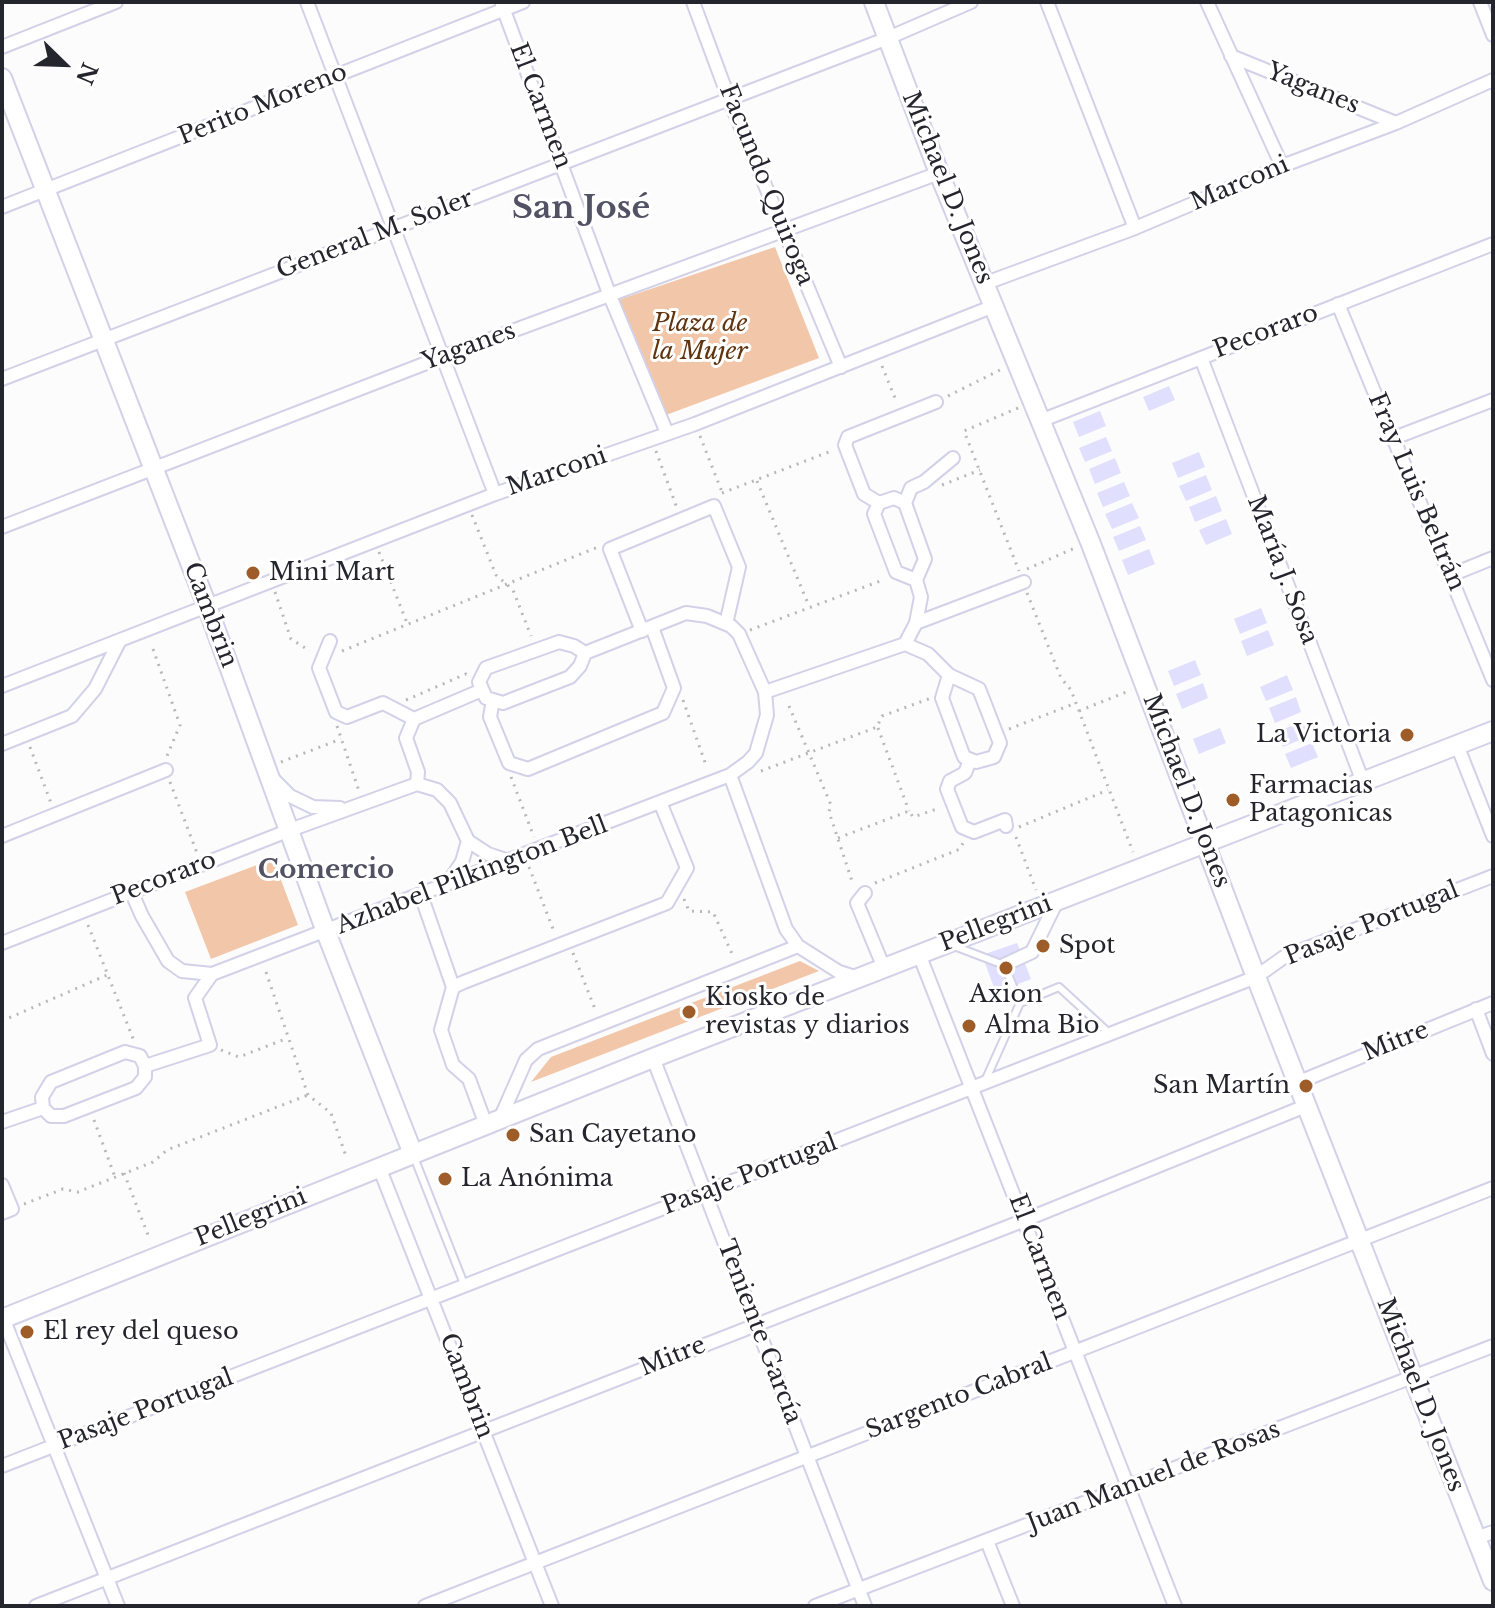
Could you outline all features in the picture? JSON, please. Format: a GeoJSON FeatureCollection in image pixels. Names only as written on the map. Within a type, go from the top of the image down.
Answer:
{"type":"FeatureCollection","features":[{"type":"Feature","properties":{"kind":"street"},"geometry":{"type":"LineString","coordinates":[[2,47],[116,2]]}},
{"type":"Feature","properties":{"kind":"street"},"geometry":{"type":"LineString","coordinates":[[307,2],[495,494]]}},
{"type":"Feature","properties":{"kind":"street","name":"Perito Moreno"},"geometry":{"type":"LineString","coordinates":[[2,207],[335,76],[502,6],[523,2]]}},
{"type":"Feature","properties":{"kind":"street","name":"Facundo Quiroga"},"geometry":{"type":"LineString","coordinates":[[693,2],[729,99],[841,367]]}},
{"type":"Feature","properties":{"kind":"street","name":"Michael D. Jones"},"geometry":{"type":"LineString","coordinates":[[874,2],[939,173],[1091,544],[1413,1377],[1485,1535],[1493,1581]]}},
{"type":"Feature","properties":{"kind":"street","name":"General M. Soler"},"geometry":{"type":"LineString","coordinates":[[2,379],[888,38],[971,2]]}},
{"type":"Feature","properties":{"kind":"street"},"geometry":{"type":"LineString","coordinates":[[1047,2],[1135,228]]}},
{"type":"Feature","properties":{"kind":"street"},"geometry":{"type":"LineString","coordinates":[[1207,2],[1282,166]]}},
{"type":"Feature","properties":{"kind":"street"},"geometry":{"type":"LineString","coordinates":[[1480,2],[1493,35]]}},
{"type":"Feature","properties":{"kind":"street","name":"El Carmen"},"geometry":{"type":"LineString","coordinates":[[502,6],[610,296],[667,433]]}},
{"type":"Feature","properties":{"kind":"street","name":"Yaganes"},"geometry":{"type":"LineString","coordinates":[[1231,56],[1396,123]]}},
{"type":"Feature","properties":{"kind":"street","name":"Cambrin"},"geometry":{"type":"LineString","coordinates":[[2,78],[207,606],[326,932],[413,1154]]}},
{"type":"Feature","properties":{"kind":"street","name":"Marconi"},"geometry":{"type":"LineString","coordinates":[[986,283],[1135,228],[1282,166],[1396,123],[1493,80]]}},
{"type":"Feature","properties":{"kind":"street","name":"Yaganes"},"geometry":{"type":"LineString","coordinates":[[2,527],[442,357],[939,173]]}},
{"type":"Feature","properties":{"kind":"street","name":"Pecoraro"},"geometry":{"type":"LineString","coordinates":[[1040,421],[1493,244]]}},
{"type":"Feature","properties":{"kind":"street","name":"Fray Luis Beltrán"},"geometry":{"type":"LineString","coordinates":[[1338,304],[1493,680]]}},
{"type":"Feature","properties":{"kind":"street","name":"Marconi"},"geometry":{"type":"LineString","coordinates":[[2,686],[468,504],[650,440],[994,306]]}},
{"type":"Feature","properties":{"kind":"street","name":"María J. Sosa"},"geometry":{"type":"LineString","coordinates":[[1201,358],[1363,782]]}},
{"type":"Feature","properties":{"kind":"street"},"geometry":{"type":"LineString","coordinates":[[1394,438],[1493,400]]}},
{"type":"Feature","properties":{"kind":"street"},"geometry":{"type":"LineString","coordinates":[[879,503],[864,494],[845,445],[848,437],[936,402]]}},
{"type":"Feature","properties":{"kind":"street"},"geometry":{"type":"LineString","coordinates":[[905,644],[916,623],[921,597],[916,580],[925,559],[905,503],[911,488],[924,482],[953,458]]}},
{"type":"Feature","properties":{"kind":"street"},"geometry":{"type":"LineString","coordinates":[[905,503],[894,498],[879,503],[874,514],[896,572],[916,580]]}},
{"type":"Feature","properties":{"kind":"street"},"geometry":{"type":"LineString","coordinates":[[493,700],[490,717],[509,763],[528,769],[663,713],[674,688],[610,549],[714,506],[739,567],[726,624]]}},
{"type":"Feature","properties":{"kind":"street"},"geometry":{"type":"LineString","coordinates":[[1451,575],[1493,558]]}},
{"type":"Feature","properties":{"kind":"street"},"geometry":{"type":"LineString","coordinates":[[916,623],[1024,582]]}},
{"type":"Feature","properties":{"kind":"street"},"geometry":{"type":"LineString","coordinates":[[480,686],[486,698],[503,703],[570,677],[580,666],[585,653],[686,613],[707,616],[739,634],[765,692],[767,715],[756,753],[730,775],[786,929],[798,946],[839,972],[859,978]]}},
{"type":"Feature","properties":{"kind":"street"},"geometry":{"type":"LineString","coordinates":[[2,744],[72,716],[95,689],[120,640]]}},
{"type":"Feature","properties":{"kind":"street"},"geometry":{"type":"LineString","coordinates":[[330,641],[319,668],[336,712],[347,717],[383,703],[414,719]]}},
{"type":"Feature","properties":{"kind":"street"},"geometry":{"type":"LineString","coordinates":[[509,861],[488,854],[468,841],[450,803],[437,790],[417,784],[418,772],[406,738],[414,719],[480,686],[486,668],[559,642],[585,653]]}},
{"type":"Feature","properties":{"kind":"street"},"geometry":{"type":"LineString","coordinates":[[765,692],[905,644],[928,654],[949,675],[979,689],[1000,743],[994,757],[976,762],[964,757],[942,698],[949,675]]}},
{"type":"Feature","properties":{"kind":"street","name":"Pellegrini"},"geometry":{"type":"LineString","coordinates":[[3,1318],[653,1058],[1493,731]]}},
{"type":"Feature","properties":{"kind":"street"},"geometry":{"type":"LineString","coordinates":[[1457,745],[1493,836]]}},
{"type":"Feature","properties":{"kind":"street"},"geometry":{"type":"LineString","coordinates":[[970,760],[965,773],[950,781],[947,789],[962,827],[974,832],[1005,820],[1006,826]]}},
{"type":"Feature","properties":{"kind":"street"},"geometry":{"type":"LineString","coordinates":[[2,836],[166,770]]}},
{"type":"Feature","properties":{"kind":"street"},"geometry":{"type":"LineString","coordinates":[[268,772],[290,796],[313,807],[347,809]]}},
{"type":"Feature","properties":{"kind":"street","name":"Azhabel Pilkington Bell"},"geometry":{"type":"LineString","coordinates":[[212,974],[730,775]]}},
{"type":"Feature","properties":{"kind":"street","name":"Pecoraro"},"geometry":{"type":"LineString","coordinates":[[2,943],[201,864],[417,784]]}},
{"type":"Feature","properties":{"kind":"street"},"geometry":{"type":"LineString","coordinates":[[453,987],[667,903],[687,868],[660,802]]}},
{"type":"Feature","properties":{"kind":"street"},"geometry":{"type":"LineString","coordinates":[[446,885],[462,862],[468,841]]}},
{"type":"Feature","properties":{"kind":"street","name":"Pasaje Portugal"},"geometry":{"type":"LineString","coordinates":[[2,1466],[1256,977],[1284,957],[1493,876]]}},
{"type":"Feature","properties":{"kind":"street"},"geometry":{"type":"LineString","coordinates":[[131,891],[168,961],[182,971],[212,974],[195,998],[210,1045],[142,1061],[125,1052],[51,1082],[42,1097],[43,1108],[51,1116],[64,1116],[136,1088],[145,1077],[142,1061]]}},
{"type":"Feature","properties":{"kind":"street"},"geometry":{"type":"LineString","coordinates":[[865,893],[857,903],[884,968]]}},
{"type":"Feature","properties":{"kind":"street"},"geometry":{"type":"LineString","coordinates":[[421,895],[453,987],[441,1030],[453,1065],[469,1079],[493,1122]]}},
{"type":"Feature","properties":{"kind":"street"},"geometry":{"type":"LineString","coordinates":[[1004,965],[1032,952],[1051,903]]}},
{"type":"Feature","properties":{"kind":"street"},"geometry":{"type":"LineString","coordinates":[[493,1122],[526,1060],[538,1049],[798,946]]}},
{"type":"Feature","properties":{"kind":"street","name":"El Carmen"},"geometry":{"type":"LineString","coordinates":[[919,954],[1175,1606]]}},
{"type":"Feature","properties":{"kind":"street","name":"Mitre"},"geometry":{"type":"LineString","coordinates":[[1299,1082],[1493,1003]]}},
{"type":"Feature","properties":{"kind":"street"},"geometry":{"type":"LineString","coordinates":[[1476,1009],[1493,1054]]}},
{"type":"Feature","properties":{"kind":"street","name":"Teniente García"},"geometry":{"type":"LineString","coordinates":[[653,1058],[865,1606]]}},
{"type":"Feature","properties":{"kind":"street","name":"Mitre"},"geometry":{"type":"LineString","coordinates":[[36,1606],[1025,1220],[1308,1105]]}},
{"type":"Feature","properties":{"kind":"street"},"geometry":{"type":"LineString","coordinates":[[2,1122],[43,1108]]}},
{"type":"Feature","properties":{"kind":"street","name":"Cambrin"},"geometry":{"type":"LineString","coordinates":[[379,1167],[552,1606]]}},
{"type":"Feature","properties":{"kind":"street"},"geometry":{"type":"LineString","coordinates":[[2,1185],[7,1211]]}},
{"type":"Feature","properties":{"kind":"street","name":"Sargento Cabral"},"geometry":{"type":"LineString","coordinates":[[425,1606],[1493,1188]]}},
{"type":"Feature","properties":{"kind":"street"},"geometry":{"type":"LineString","coordinates":[[3,1318],[118,1606]]}},
{"type":"Feature","properties":{"kind":"street","name":"Juan Manuel de Rosas"},"geometry":{"type":"LineString","coordinates":[[815,1606],[1493,1346]]}},
{"type":"Feature","properties":{"kind":"street"},"geometry":{"type":"LineString","coordinates":[[987,1541],[1013,1606]]}},
{"type":"Feature","properties":{"kind":"lane"},"geometry":{"type":"LineString","coordinates":[[947,943],[1004,965],[1020,1003]]}},
{"type":"Feature","properties":{"kind":"lane"},"geometry":{"type":"LineString","coordinates":[[985,1081],[1020,1003],[1059,987],[1109,1033]]}},
{"type":"Feature","properties":{"kind":"lane"},"geometry":{"type":"LineString","coordinates":[[413,1154],[465,1287]]}},
{"type":"Feature","properties":{"kind":"path"},"geometry":{"type":"LineString","coordinates":[[876,352],[900,410]]}},
{"type":"Feature","properties":{"kind":"path"},"geometry":{"type":"LineString","coordinates":[[936,402],[1002,370],[1018,366]]}},
{"type":"Feature","properties":{"kind":"path"},"geometry":{"type":"LineString","coordinates":[[1032,402],[964,431],[1020,572],[1091,544]]}},
{"type":"Feature","properties":{"kind":"path"},"geometry":{"type":"LineString","coordinates":[[650,440],[680,515]]}},
{"type":"Feature","properties":{"kind":"path"},"geometry":{"type":"LineString","coordinates":[[715,501],[722,492],[838,448]]}},
{"type":"Feature","properties":{"kind":"path"},"geometry":{"type":"LineString","coordinates":[[937,487],[980,470]]}},
{"type":"Feature","properties":{"kind":"path"},"geometry":{"type":"LineString","coordinates":[[756,479],[809,606]]}},
{"type":"Feature","properties":{"kind":"path"},"geometry":{"type":"LineString","coordinates":[[468,504],[496,575],[513,590],[535,649]]}},
{"type":"Feature","properties":{"kind":"path"},"geometry":{"type":"LineString","coordinates":[[375,541],[408,624]]}},
{"type":"Feature","properties":{"kind":"path"},"geometry":{"type":"LineString","coordinates":[[323,659],[601,546]]}},
{"type":"Feature","properties":{"kind":"path"},"geometry":{"type":"LineString","coordinates":[[739,634],[883,580]]}},
{"type":"Feature","properties":{"kind":"path"},"geometry":{"type":"LineString","coordinates":[[1024,582],[1061,678],[1071,690],[1140,869]]}},
{"type":"Feature","properties":{"kind":"path"},"geometry":{"type":"LineString","coordinates":[[153,649],[180,725],[164,764],[201,864]]}},
{"type":"Feature","properties":{"kind":"path"},"geometry":{"type":"LineString","coordinates":[[396,704],[466,674],[480,686]]}},
{"type":"Feature","properties":{"kind":"path"},"geometry":{"type":"LineString","coordinates":[[1079,711],[1146,685]]}},
{"type":"Feature","properties":{"kind":"path"},"geometry":{"type":"LineString","coordinates":[[942,698],[927,698],[882,716],[877,727],[913,817],[949,805]]}},
{"type":"Feature","properties":{"kind":"path"},"geometry":{"type":"LineString","coordinates":[[996,734],[1076,703]]}},
{"type":"Feature","properties":{"kind":"path"},"geometry":{"type":"LineString","coordinates":[[789,706],[831,805],[829,812],[852,881],[865,887],[960,849],[965,841],[959,829]]}},
{"type":"Feature","properties":{"kind":"path"},"geometry":{"type":"LineString","coordinates":[[761,771],[877,727]]}},
{"type":"Feature","properties":{"kind":"path"},"geometry":{"type":"LineString","coordinates":[[25,735],[55,814]]}},
{"type":"Feature","properties":{"kind":"path"},"geometry":{"type":"LineString","coordinates":[[268,772],[341,739]]}},
{"type":"Feature","properties":{"kind":"path"},"geometry":{"type":"LineString","coordinates":[[507,767],[538,849]]}},
{"type":"Feature","properties":{"kind":"path"},"geometry":{"type":"LineString","coordinates":[[1051,903],[1013,830],[1108,790]]}},
{"type":"Feature","properties":{"kind":"path"},"geometry":{"type":"LineString","coordinates":[[838,838],[909,811]]}},
{"type":"Feature","properties":{"kind":"path"},"geometry":{"type":"LineString","coordinates":[[525,854],[562,953],[571,949],[595,1009]]}},
{"type":"Feature","properties":{"kind":"path"},"geometry":{"type":"LineString","coordinates":[[682,895],[689,911],[713,912],[739,968]]}},
{"type":"Feature","properties":{"kind":"path"},"geometry":{"type":"LineString","coordinates":[[83,911],[142,1061]]}},
{"type":"Feature","properties":{"kind":"path"},"geometry":{"type":"LineString","coordinates":[[266,972],[308,1095],[331,1113],[347,1159]]}},
{"type":"Feature","properties":{"kind":"path"},"geometry":{"type":"LineString","coordinates":[[2,1021],[107,975]]}},
{"type":"Feature","properties":{"kind":"path"},"geometry":{"type":"LineString","coordinates":[[210,1045],[239,1057],[288,1038]]}},
{"type":"Feature","properties":{"kind":"path"},"geometry":{"type":"LineString","coordinates":[[7,1211],[63,1189],[78,1192],[153,1162],[167,1150],[308,1095]]}},
{"type":"Feature","properties":{"kind":"path"},"geometry":{"type":"LineString","coordinates":[[89,1106],[115,1177]]}},
{"type":"Feature","properties":{"kind":"path"},"geometry":{"type":"LineString","coordinates":[[124,1173],[150,1240]]}},
{"type":"Feature","properties":{"kind":"green space","name":"Plaza de la Mujer"},"geometry":{"type":"Polygon","coordinates":[[[775,247],[819,358],[666,415],[618,300],[775,247]]]}},
{"type":"Feature","properties":{"kind":"green space"},"geometry":{"type":"Polygon","coordinates":[[[273,859],[298,925],[211,959],[185,892],[273,859]]]}},
{"type":"Feature","properties":{"kind":"green space"},"geometry":{"type":"Polygon","coordinates":[[[800,961],[819,971],[531,1082],[551,1057],[800,961]]]}},
{"type":"Feature","properties":{"kind":"building"},"geometry":{"type":"Polygon","coordinates":[[[1169,386],[1175,400],[1149,411],[1143,397],[1169,386]]]}},
{"type":"Feature","properties":{"kind":"building"},"geometry":{"type":"Polygon","coordinates":[[[1100,411],[1106,426],[1079,437],[1073,422],[1100,411]]]}},
{"type":"Feature","properties":{"kind":"building"},"geometry":{"type":"Polygon","coordinates":[[[1106,437],[1112,451],[1085,462],[1079,448],[1106,437]]]}},
{"type":"Feature","properties":{"kind":"building"},"geometry":{"type":"Polygon","coordinates":[[[1199,452],[1205,467],[1178,478],[1172,463],[1199,452]]]}},
{"type":"Feature","properties":{"kind":"building"},"geometry":{"type":"Polygon","coordinates":[[[1115,458],[1121,473],[1095,484],[1089,469],[1115,458]]]}},
{"type":"Feature","properties":{"kind":"building"},"geometry":{"type":"Polygon","coordinates":[[[1206,475],[1212,490],[1186,501],[1179,486],[1206,475]]]}},
{"type":"Feature","properties":{"kind":"building"},"geometry":{"type":"Polygon","coordinates":[[[1124,482],[1130,496],[1103,507],[1097,493],[1124,482]]]}},
{"type":"Feature","properties":{"kind":"building"},"geometry":{"type":"Polygon","coordinates":[[[1216,496],[1222,511],[1195,522],[1189,507],[1216,496]]]}},
{"type":"Feature","properties":{"kind":"building"},"geometry":{"type":"Polygon","coordinates":[[[1132,503],[1139,518],[1112,529],[1105,514],[1132,503]]]}},
{"type":"Feature","properties":{"kind":"building"},"geometry":{"type":"Polygon","coordinates":[[[1226,519],[1232,534],[1206,545],[1199,530],[1226,519]]]}},
{"type":"Feature","properties":{"kind":"building"},"geometry":{"type":"Polygon","coordinates":[[[1140,526],[1146,540],[1119,551],[1113,537],[1140,526]]]}},
{"type":"Feature","properties":{"kind":"building"},"geometry":{"type":"Polygon","coordinates":[[[1149,549],[1155,564],[1128,575],[1122,560],[1149,549]]]}},
{"type":"Feature","properties":{"kind":"building"},"geometry":{"type":"Polygon","coordinates":[[[1261,608],[1267,623],[1240,634],[1234,619],[1261,608]]]}},
{"type":"Feature","properties":{"kind":"building"},"geometry":{"type":"Polygon","coordinates":[[[1268,630],[1274,645],[1247,656],[1241,641],[1268,630]]]}},
{"type":"Feature","properties":{"kind":"building"},"geometry":{"type":"Polygon","coordinates":[[[1195,660],[1201,675],[1174,686],[1168,671],[1195,660]]]}},
{"type":"Feature","properties":{"kind":"building"},"geometry":{"type":"Polygon","coordinates":[[[1287,675],[1293,690],[1266,701],[1260,687],[1287,675]]]}},
{"type":"Feature","properties":{"kind":"building"},"geometry":{"type":"Polygon","coordinates":[[[1203,683],[1208,698],[1182,709],[1176,694],[1203,683]]]}},
{"type":"Feature","properties":{"kind":"building"},"geometry":{"type":"Polygon","coordinates":[[[1296,697],[1301,712],[1275,723],[1269,708],[1296,697]]]}},
{"type":"Feature","properties":{"kind":"building"},"geometry":{"type":"Polygon","coordinates":[[[1303,721],[1309,736],[1283,747],[1277,732],[1303,721]]]}},
{"type":"Feature","properties":{"kind":"building"},"geometry":{"type":"Polygon","coordinates":[[[1220,728],[1226,743],[1199,754],[1193,739],[1220,728]]]}},
{"type":"Feature","properties":{"kind":"building"},"geometry":{"type":"Polygon","coordinates":[[[1312,743],[1318,757],[1291,768],[1285,754],[1312,743]]]}},
{"type":"Feature","properties":{"kind":"building"},"geometry":{"type":"Polygon","coordinates":[[[1017,943],[1031,979],[996,993],[982,955],[1017,943]]]}},
{"type":"Feature","properties":{"kind":"place","name":"Mini Mart"},"geometry":{"type":"Point","coordinates":[253,573]}},
{"type":"Feature","properties":{"kind":"place","name":"La Victoria"},"geometry":{"type":"Point","coordinates":[1407,735]}},
{"type":"Feature","properties":{"kind":"place","name":"Farmacias Patagonicas"},"geometry":{"type":"Point","coordinates":[1233,800]}},
{"type":"Feature","properties":{"kind":"place","name":"Spot"},"geometry":{"type":"Point","coordinates":[1043,946]}},
{"type":"Feature","properties":{"kind":"place","name":"Axion"},"geometry":{"type":"Point","coordinates":[1006,968]}},
{"type":"Feature","properties":{"kind":"place","name":"Kiosko de revistas y diarios"},"geometry":{"type":"Point","coordinates":[689,1012]}},
{"type":"Feature","properties":{"kind":"place","name":"Alma Bio"},"geometry":{"type":"Point","coordinates":[969,1026]}},
{"type":"Feature","properties":{"kind":"place","name":"San Martín"},"geometry":{"type":"Point","coordinates":[1306,1086]}},
{"type":"Feature","properties":{"kind":"place","name":"San Cayetano"},"geometry":{"type":"Point","coordinates":[513,1135]}},
{"type":"Feature","properties":{"kind":"place","name":"La Anónima"},"geometry":{"type":"Point","coordinates":[445,1179]}},
{"type":"Feature","properties":{"kind":"place","name":"El rey del queso"},"geometry":{"type":"Point","coordinates":[27,1332]}},
{"type":"Feature","properties":{"kind":"district","name":"San José"},"geometry":{"type":"Point","coordinates":[581,209]}},
{"type":"Feature","properties":{"kind":"district","name":"Comercio"},"geometry":{"type":"Point","coordinates":[326,871]}}]}
